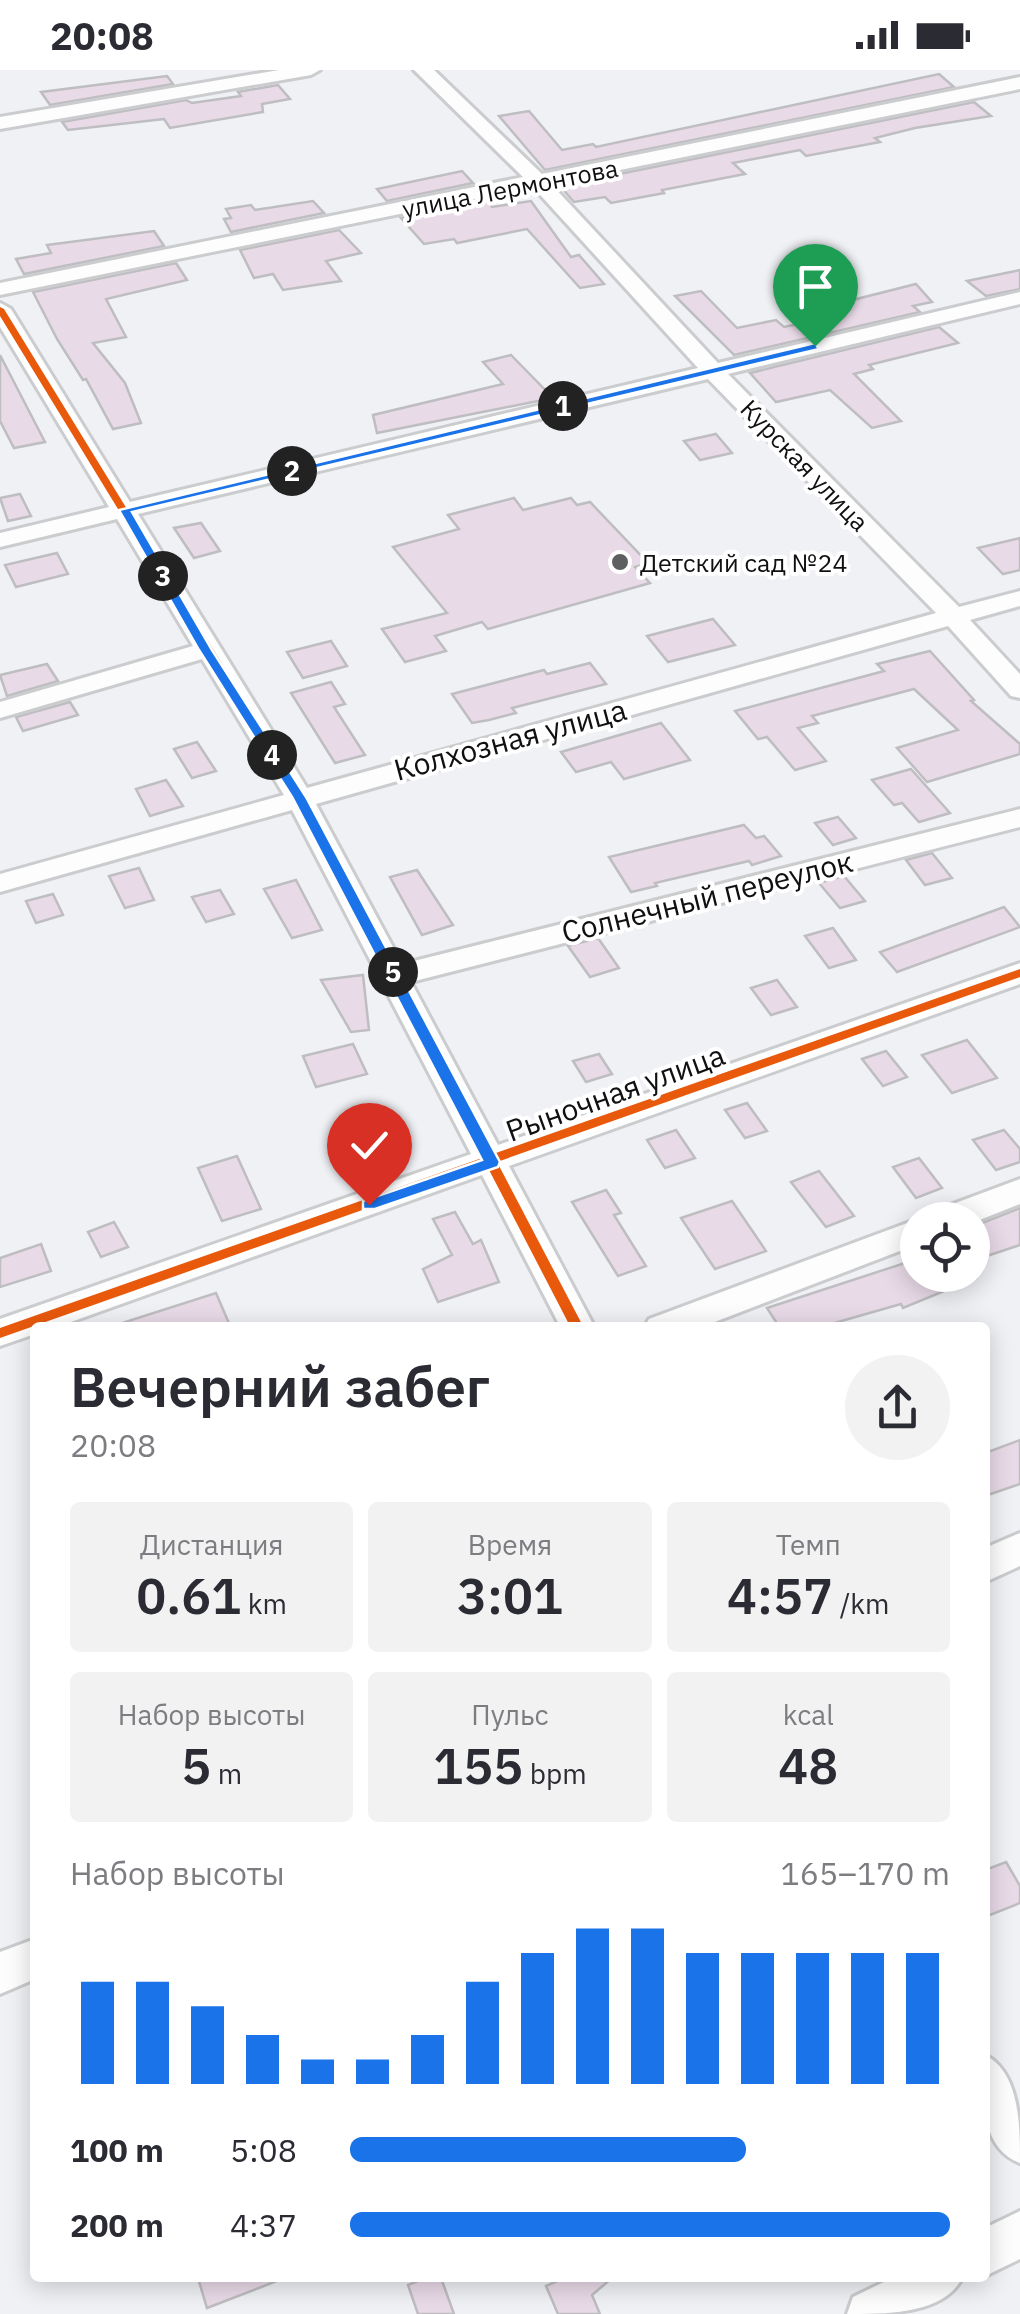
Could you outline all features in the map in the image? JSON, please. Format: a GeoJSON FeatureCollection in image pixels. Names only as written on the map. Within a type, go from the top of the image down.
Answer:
{"type":"FeatureCollection","features":[{"type":"Feature","properties":{"kind":"street"},"geometry":{"type":"LineString","coordinates":[[0,123],[312,70]]}},
{"type":"Feature","properties":{"kind":"street","name":"Курская улица"},"geometry":{"type":"LineString","coordinates":[[422,70],[539,182],[713,371],[954,616],[1020,690]]}},
{"type":"Feature","properties":{"kind":"street"},"geometry":{"type":"LineString","coordinates":[[1002,70],[1020,83]]}},
{"type":"Feature","properties":{"kind":"street","name":"улица Лермонтова"},"geometry":{"type":"LineString","coordinates":[[0,290],[1020,83]]}},
{"type":"Feature","properties":{"kind":"street"},"geometry":{"type":"LineString","coordinates":[[0,540],[1020,298]]}},
{"type":"Feature","properties":{"kind":"street"},"geometry":{"type":"LineString","coordinates":[[0,310],[299,797],[575,1322]]}},
{"type":"Feature","properties":{"kind":"street","name":"Колхозная улица"},"geometry":{"type":"LineString","coordinates":[[0,883],[1020,598]]}},
{"type":"Feature","properties":{"kind":"street"},"geometry":{"type":"LineString","coordinates":[[0,710],[206,650]]}},
{"type":"Feature","properties":{"kind":"street","name":"Солнечный переулок"},"geometry":{"type":"LineString","coordinates":[[395,976],[1020,818]]}},
{"type":"Feature","properties":{"kind":"street","name":"Рыночная улица"},"geometry":{"type":"LineString","coordinates":[[32,1322],[1020,973]]}},
{"type":"Feature","properties":{"kind":"street"},"geometry":{"type":"LineString","coordinates":[[990,1203],[1020,1191]]}},
{"type":"Feature","properties":{"kind":"street"},"geometry":{"type":"LineString","coordinates":[[677,1322],[900,1238]]}},
{"type":"Feature","properties":{"kind":"street","name":"Рыночная улица"},"geometry":{"type":"LineString","coordinates":[[0,1333],[30,1323]]}},
{"type":"Feature","properties":{"kind":"street"},"geometry":{"type":"LineString","coordinates":[[990,1564],[1020,1549]]}},
{"type":"Feature","properties":{"kind":"street"},"geometry":{"type":"LineString","coordinates":[[0,1973],[30,1961]]}},
{"type":"Feature","properties":{"kind":"street"},"geometry":{"type":"LineString","coordinates":[[990,2086],[1020,2140]]}},
{"type":"Feature","properties":{"kind":"street"},"geometry":{"type":"LineString","coordinates":[[990,2250],[1020,2234]]}},
{"type":"Feature","properties":{"kind":"street"},"geometry":{"type":"LineString","coordinates":[[870,2314],[930,2282]]}},
{"type":"Feature","properties":{"kind":"building"},"geometry":{"type":"Polygon","coordinates":[[[939,74],[954,87],[545,170],[499,116],[529,111],[562,150],[593,144],[596,147],[939,74]]]}},
{"type":"Feature","properties":{"kind":"building"},"geometry":{"type":"Polygon","coordinates":[[[167,76],[173,84],[50,105],[41,92],[167,76]]]}},
{"type":"Feature","properties":{"kind":"building"},"geometry":{"type":"Polygon","coordinates":[[[278,85],[290,99],[262,104],[263,112],[170,128],[164,119],[68,130],[62,122],[186,100],[192,103],[241,96],[238,92],[278,85]]]}},
{"type":"Feature","properties":{"kind":"building"},"geometry":{"type":"Polygon","coordinates":[[[974,102],[991,116],[915,128],[875,138],[880,142],[806,156],[800,150],[733,163],[745,174],[662,190],[664,193],[611,203],[605,197],[574,202],[560,186],[974,102]]]}},
{"type":"Feature","properties":{"kind":"building"},"geometry":{"type":"Polygon","coordinates":[[[462,171],[473,183],[387,201],[377,189],[462,171]]]}},
{"type":"Feature","properties":{"kind":"building"},"geometry":{"type":"Polygon","coordinates":[[[487,200],[492,207],[531,201],[571,257],[579,255],[604,284],[580,288],[527,229],[457,243],[454,239],[424,244],[401,218],[487,200]]]}},
{"type":"Feature","properties":{"kind":"building"},"geometry":{"type":"Polygon","coordinates":[[[313,201],[324,213],[231,232],[224,219],[231,218],[226,209],[251,205],[255,210],[313,201]]]}},
{"type":"Feature","properties":{"kind":"building"},"geometry":{"type":"Polygon","coordinates":[[[339,230],[361,253],[326,261],[341,281],[283,290],[273,274],[254,278],[240,250],[339,230]]]}},
{"type":"Feature","properties":{"kind":"building"},"geometry":{"type":"Polygon","coordinates":[[[154,231],[164,246],[24,274],[16,259],[51,253],[47,245],[154,231]]]}},
{"type":"Feature","properties":{"kind":"building"},"geometry":{"type":"Polygon","coordinates":[[[176,263],[187,280],[106,299],[126,337],[93,343],[125,383],[141,423],[113,429],[33,292],[176,263]]]}},
{"type":"Feature","properties":{"kind":"building"},"geometry":{"type":"Polygon","coordinates":[[[1020,270],[1020,289],[986,296],[967,281],[1020,270]]]}},
{"type":"Feature","properties":{"kind":"building"},"geometry":{"type":"Polygon","coordinates":[[[916,284],[932,302],[913,306],[920,312],[734,355],[675,296],[701,291],[737,328],[776,320],[784,327],[835,316],[825,307],[916,284]]]}},
{"type":"Feature","properties":{"kind":"building"},"geometry":{"type":"Polygon","coordinates":[[[939,327],[958,343],[869,365],[873,369],[854,374],[901,421],[872,428],[830,390],[776,402],[750,373],[939,327]]]}},
{"type":"Feature","properties":{"kind":"building"},"geometry":{"type":"Polygon","coordinates":[[[0,355],[45,442],[14,448],[0,421],[0,355]]]}},
{"type":"Feature","properties":{"kind":"building"},"geometry":{"type":"Polygon","coordinates":[[[511,355],[553,398],[377,433],[373,415],[503,384],[483,362],[511,355]]]}},
{"type":"Feature","properties":{"kind":"building"},"geometry":{"type":"Polygon","coordinates":[[[716,434],[732,453],[700,460],[684,441],[716,434]]]}},
{"type":"Feature","properties":{"kind":"building"},"geometry":{"type":"Polygon","coordinates":[[[20,494],[31,516],[8,521],[0,498],[20,494]]]}},
{"type":"Feature","properties":{"kind":"building"},"geometry":{"type":"Polygon","coordinates":[[[514,498],[523,510],[571,498],[577,505],[590,502],[648,563],[635,567],[650,583],[488,629],[482,622],[435,636],[446,651],[405,662],[382,629],[447,613],[393,547],[459,529],[448,515],[514,498]]]}},
{"type":"Feature","properties":{"kind":"building"},"geometry":{"type":"Polygon","coordinates":[[[201,523],[220,551],[194,558],[174,528],[201,523]]]}},
{"type":"Feature","properties":{"kind":"building"},"geometry":{"type":"Polygon","coordinates":[[[1020,538],[1020,570],[1003,574],[978,548],[1020,538]]]}},
{"type":"Feature","properties":{"kind":"building"},"geometry":{"type":"Polygon","coordinates":[[[57,553],[68,574],[16,587],[5,565],[57,553]]]}},
{"type":"Feature","properties":{"kind":"building"},"geometry":{"type":"Polygon","coordinates":[[[713,619],[735,645],[668,662],[647,636],[713,619]]]}},
{"type":"Feature","properties":{"kind":"building"},"geometry":{"type":"Polygon","coordinates":[[[331,641],[347,666],[303,678],[287,652],[331,641]]]}},
{"type":"Feature","properties":{"kind":"building"},"geometry":{"type":"Polygon","coordinates":[[[930,651],[974,700],[971,701],[1020,744],[1020,754],[927,782],[897,748],[958,730],[914,689],[812,716],[818,723],[798,728],[826,761],[795,770],[767,737],[758,739],[735,711],[884,671],[877,664],[930,651]]]}},
{"type":"Feature","properties":{"kind":"building"},"geometry":{"type":"Polygon","coordinates":[[[590,663],[606,684],[512,708],[516,713],[489,720],[472,723],[452,694],[544,670],[547,674],[590,663]]]}},
{"type":"Feature","properties":{"kind":"building"},"geometry":{"type":"Polygon","coordinates":[[[47,664],[58,681],[7,696],[0,675],[47,664]]]}},
{"type":"Feature","properties":{"kind":"building"},"geometry":{"type":"Polygon","coordinates":[[[331,682],[345,704],[334,707],[365,755],[335,763],[291,693],[331,682]]]}},
{"type":"Feature","properties":{"kind":"building"},"geometry":{"type":"Polygon","coordinates":[[[70,702],[78,715],[23,731],[16,717],[70,702]]]}},
{"type":"Feature","properties":{"kind":"building"},"geometry":{"type":"Polygon","coordinates":[[[661,723],[690,760],[624,779],[611,762],[576,772],[561,752],[661,723]]]}},
{"type":"Feature","properties":{"kind":"building"},"geometry":{"type":"Polygon","coordinates":[[[197,742],[216,771],[192,778],[174,749],[197,742]]]}},
{"type":"Feature","properties":{"kind":"building"},"geometry":{"type":"Polygon","coordinates":[[[911,769],[950,813],[919,822],[902,803],[894,805],[872,780],[911,769]]]}},
{"type":"Feature","properties":{"kind":"building"},"geometry":{"type":"Polygon","coordinates":[[[166,780],[183,806],[150,816],[136,789],[166,780]]]}},
{"type":"Feature","properties":{"kind":"building"},"geometry":{"type":"Polygon","coordinates":[[[838,817],[856,838],[833,845],[815,823],[838,817]]]}},
{"type":"Feature","properties":{"kind":"building"},"geometry":{"type":"Polygon","coordinates":[[[744,825],[756,838],[764,836],[781,856],[655,883],[657,886],[631,892],[609,857],[744,825]]]}},
{"type":"Feature","properties":{"kind":"building"},"geometry":{"type":"Polygon","coordinates":[[[932,853],[952,878],[925,885],[906,860],[932,853]]]}},
{"type":"Feature","properties":{"kind":"building"},"geometry":{"type":"Polygon","coordinates":[[[139,868],[154,900],[125,908],[109,876],[139,868]]]}},
{"type":"Feature","properties":{"kind":"building"},"geometry":{"type":"Polygon","coordinates":[[[417,870],[453,925],[422,935],[390,877],[417,870]]]}},
{"type":"Feature","properties":{"kind":"building"},"geometry":{"type":"Polygon","coordinates":[[[844,876],[865,901],[840,908],[819,883],[844,876]]]}},
{"type":"Feature","properties":{"kind":"building"},"geometry":{"type":"Polygon","coordinates":[[[296,880],[322,930],[292,938],[264,889],[296,880]]]}},
{"type":"Feature","properties":{"kind":"building"},"geometry":{"type":"Polygon","coordinates":[[[220,890],[234,914],[206,922],[192,897],[220,890]]]}},
{"type":"Feature","properties":{"kind":"building"},"geometry":{"type":"Polygon","coordinates":[[[53,894],[63,915],[36,923],[26,901],[53,894]]]}},
{"type":"Feature","properties":{"kind":"building"},"geometry":{"type":"Polygon","coordinates":[[[1004,907],[1020,927],[897,972],[880,952],[1004,907]]]}},
{"type":"Feature","properties":{"kind":"building"},"geometry":{"type":"Polygon","coordinates":[[[833,928],[856,960],[829,968],[805,936],[833,928]]]}},
{"type":"Feature","properties":{"kind":"building"},"geometry":{"type":"Polygon","coordinates":[[[598,938],[619,968],[590,977],[568,946],[598,938]]]}},
{"type":"Feature","properties":{"kind":"building"},"geometry":{"type":"Polygon","coordinates":[[[363,975],[369,1030],[351,1032],[321,980],[363,975]]]}},
{"type":"Feature","properties":{"kind":"building"},"geometry":{"type":"Polygon","coordinates":[[[777,980],[797,1007],[771,1015],[751,988],[777,980]]]}},
{"type":"Feature","properties":{"kind":"building"},"geometry":{"type":"Polygon","coordinates":[[[967,1040],[997,1078],[952,1093],[922,1055],[967,1040]]]}},
{"type":"Feature","properties":{"kind":"building"},"geometry":{"type":"Polygon","coordinates":[[[353,1044],[367,1074],[316,1087],[303,1056],[353,1044]]]}},
{"type":"Feature","properties":{"kind":"building"},"geometry":{"type":"Polygon","coordinates":[[[886,1051],[907,1077],[883,1086],[862,1059],[886,1051]]]}},
{"type":"Feature","properties":{"kind":"building"},"geometry":{"type":"Polygon","coordinates":[[[599,1054],[612,1074],[586,1082],[573,1061],[599,1054]]]}},
{"type":"Feature","properties":{"kind":"building"},"geometry":{"type":"Polygon","coordinates":[[[747,1103],[767,1131],[745,1138],[725,1110],[747,1103]]]}},
{"type":"Feature","properties":{"kind":"building"},"geometry":{"type":"Polygon","coordinates":[[[676,1130],[695,1158],[665,1168],[647,1140],[676,1130]]]}},
{"type":"Feature","properties":{"kind":"building"},"geometry":{"type":"Polygon","coordinates":[[[1004,1130],[1020,1149],[1020,1162],[996,1170],[973,1140],[1004,1130]]]}},
{"type":"Feature","properties":{"kind":"building"},"geometry":{"type":"Polygon","coordinates":[[[237,1156],[261,1209],[222,1221],[198,1168],[237,1156]]]}},
{"type":"Feature","properties":{"kind":"building"},"geometry":{"type":"Polygon","coordinates":[[[919,1158],[942,1188],[916,1198],[893,1167],[919,1158]]]}},
{"type":"Feature","properties":{"kind":"building"},"geometry":{"type":"Polygon","coordinates":[[[819,1171],[854,1216],[826,1227],[791,1182],[819,1171]]]}},
{"type":"Feature","properties":{"kind":"building"},"geometry":{"type":"Polygon","coordinates":[[[606,1190],[621,1213],[614,1215],[646,1266],[618,1276],[572,1202],[606,1190]]]}},
{"type":"Feature","properties":{"kind":"building"},"geometry":{"type":"Polygon","coordinates":[[[732,1201],[766,1251],[715,1269],[681,1218],[732,1201]]]}},
{"type":"Feature","properties":{"kind":"building"},"geometry":{"type":"Polygon","coordinates":[[[1020,1208],[1020,1245],[990,1255],[990,1220],[1020,1208]]]}},
{"type":"Feature","properties":{"kind":"building"},"geometry":{"type":"Polygon","coordinates":[[[455,1212],[473,1244],[481,1240],[499,1282],[438,1302],[423,1269],[452,1255],[433,1219],[455,1212]]]}},
{"type":"Feature","properties":{"kind":"building"},"geometry":{"type":"Polygon","coordinates":[[[114,1222],[128,1247],[101,1257],[88,1232],[114,1222]]]}},
{"type":"Feature","properties":{"kind":"building"},"geometry":{"type":"Polygon","coordinates":[[[41,1244],[51,1271],[0,1287],[0,1258],[41,1244]]]}},
{"type":"Feature","properties":{"kind":"building"},"geometry":{"type":"Polygon","coordinates":[[[900,1265],[900,1292],[942,1292],[903,1308],[901,1304],[838,1322],[776,1322],[767,1308],[900,1265]]]}},
{"type":"Feature","properties":{"kind":"building"},"geometry":{"type":"Polygon","coordinates":[[[216,1293],[228,1322],[125,1322],[216,1293]]]}},
{"type":"Feature","properties":{"kind":"building"},"geometry":{"type":"Polygon","coordinates":[[[1020,1440],[1020,1484],[990,1494],[990,1451],[1020,1440]]]}},
{"type":"Feature","properties":{"kind":"building"},"geometry":{"type":"Polygon","coordinates":[[[1006,1862],[1020,1886],[1020,1903],[990,1915],[990,1868],[1006,1862]]]}},
{"type":"Feature","properties":{"kind":"building"},"geometry":{"type":"Polygon","coordinates":[[[199,2282],[274,2282],[207,2308],[199,2282]]]}},
{"type":"Feature","properties":{"kind":"building"},"geometry":{"type":"Polygon","coordinates":[[[442,2282],[454,2314],[418,2314],[408,2285],[442,2282]]]}},
{"type":"Feature","properties":{"kind":"building"},"geometry":{"type":"Polygon","coordinates":[[[555,2282],[607,2282],[592,2295],[600,2314],[558,2314],[546,2286],[555,2282]]]}},
{"type":"Feature","properties":{"kind":"cycle path"},"geometry":{"type":"LineString","coordinates":[[0,309],[299,797],[575,1322]]}},
{"type":"Feature","properties":{"kind":"cycle path"},"geometry":{"type":"LineString","coordinates":[[31,1322],[1020,973]]}},
{"type":"Feature","properties":{"kind":"cycle path"},"geometry":{"type":"LineString","coordinates":[[0,1333],[30,1322]]}},
{"type":"Feature","properties":{"kind":"place","name":"Детский сад №24"},"geometry":{"type":"Point","coordinates":[620,562]}},
{"type":"Feature","properties":{"kind":"route"},"geometry":{"type":"LineString","coordinates":[[369,1205],[492,1162],[299,797],[206,650],[125,510],[815,346]]}}]}
